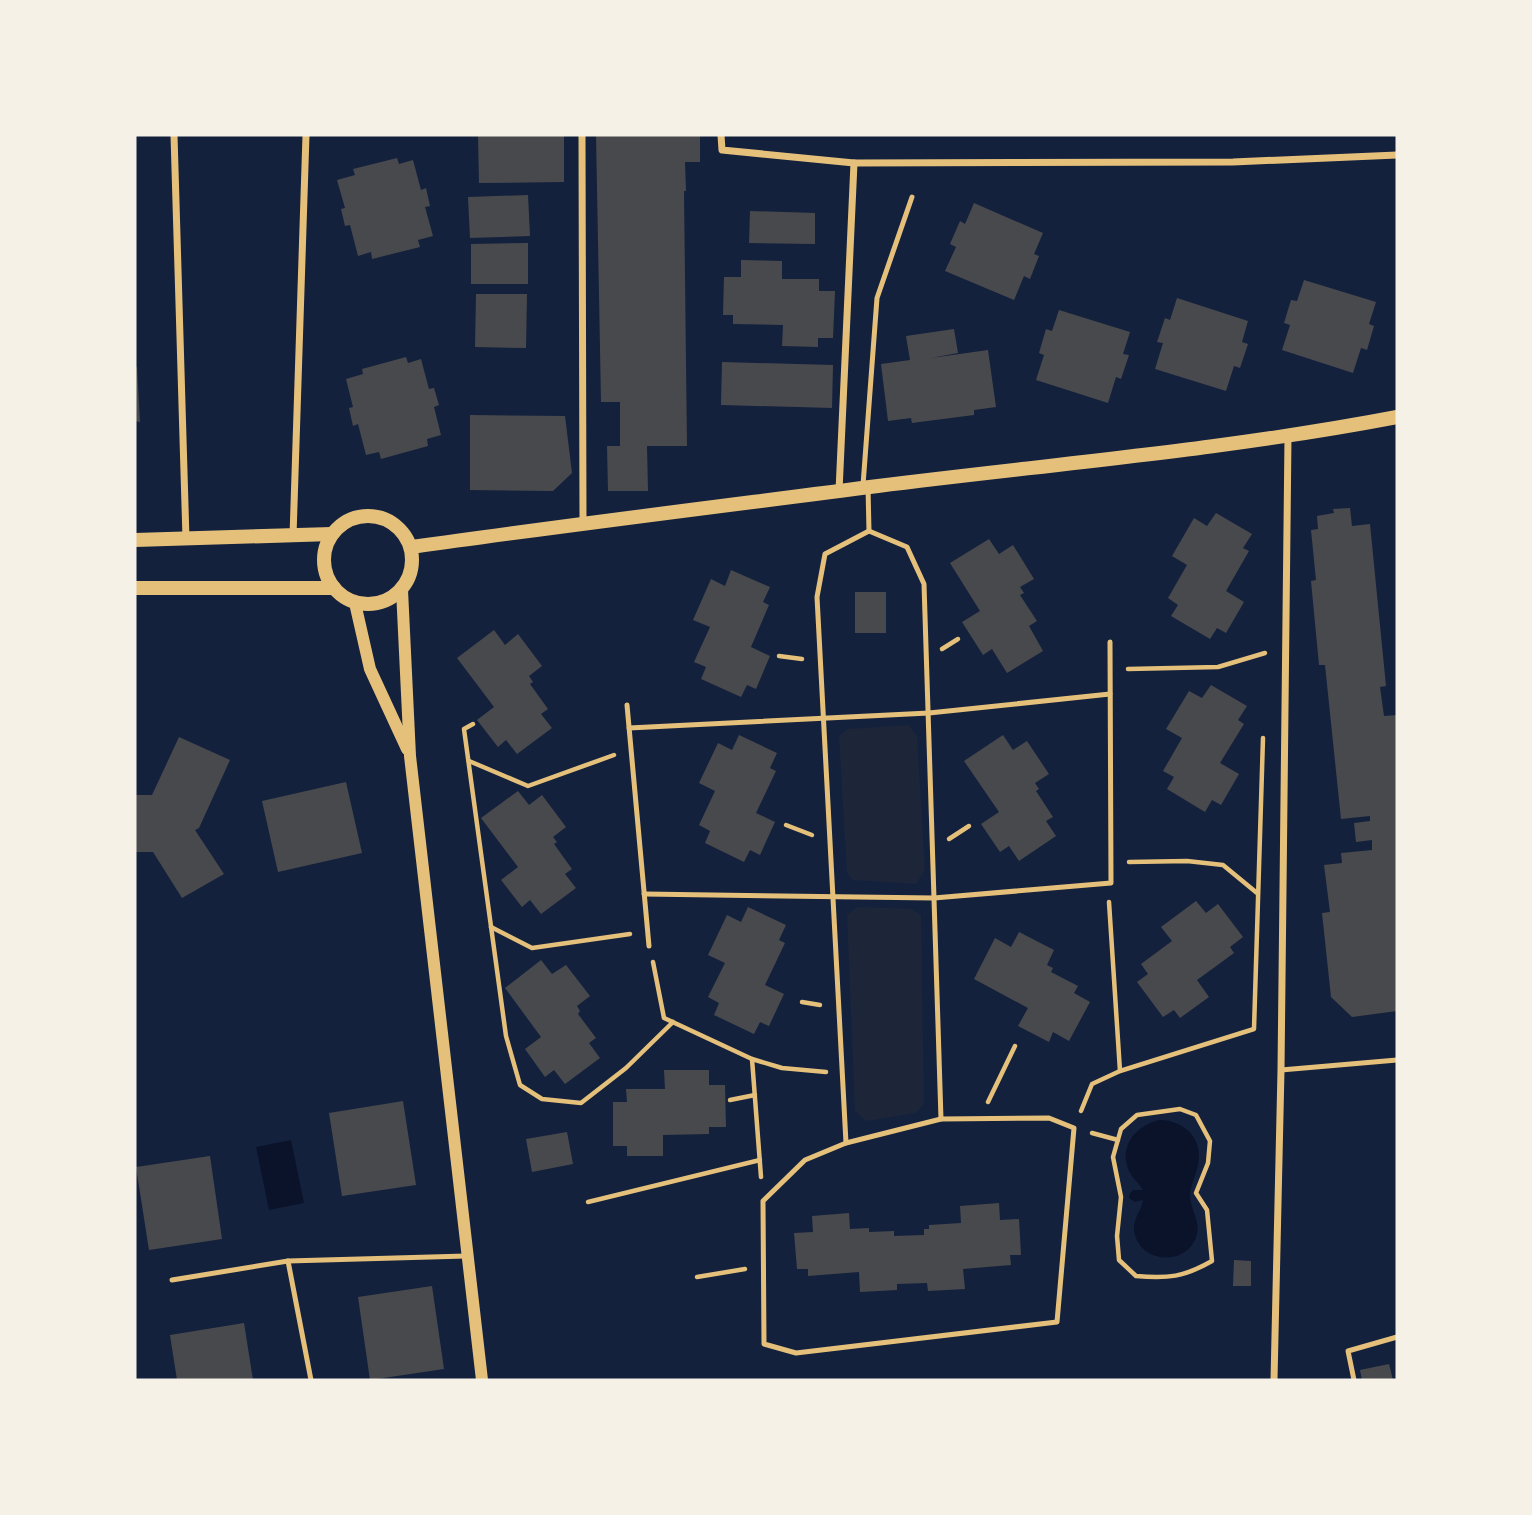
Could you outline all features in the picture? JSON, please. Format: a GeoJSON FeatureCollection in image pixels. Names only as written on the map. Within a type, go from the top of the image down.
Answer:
{"type":"FeatureCollection","features":[{"type":"Feature","properties":{"kind":"main road"},"geometry":{"type":"LineString","coordinates":[[412,547],[839,491],[1178,452],[1288,437],[1397,417]]}},
{"type":"Feature","properties":{"kind":"main road"},"geometry":{"type":"LineString","coordinates":[[369,515],[383,517],[395,524],[412,547],[414,562],[410,577],[402,590],[381,603],[355,603],[334,589],[327,576],[325,547],[342,524],[354,518],[369,515]]}},
{"type":"Feature","properties":{"kind":"main road"},"geometry":{"type":"LineString","coordinates":[[135,540],[332,534]]}},
{"type":"Feature","properties":{"kind":"main road"},"geometry":{"type":"LineString","coordinates":[[135,588],[334,589]]}},
{"type":"Feature","properties":{"kind":"street"},"geometry":{"type":"LineString","coordinates":[[174,135],[186,540]]}},
{"type":"Feature","properties":{"kind":"street"},"geometry":{"type":"LineString","coordinates":[[293,536],[306,135]]}},
{"type":"Feature","properties":{"kind":"street"},"geometry":{"type":"LineString","coordinates":[[582,135],[583,523]]}},
{"type":"Feature","properties":{"kind":"street"},"geometry":{"type":"LineString","coordinates":[[721,135],[722,150],[854,163],[1233,162],[1397,156]]}},
{"type":"Feature","properties":{"kind":"street"},"geometry":{"type":"LineString","coordinates":[[839,491],[854,163]]}},
{"type":"Feature","properties":{"kind":"street"},"geometry":{"type":"LineString","coordinates":[[1274,1380],[1282,1070],[1288,437]]}},
{"type":"Feature","properties":{"kind":"street"},"geometry":{"type":"LineString","coordinates":[[402,590],[410,756],[482,1380]]}},
{"type":"Feature","properties":{"kind":"street"},"geometry":{"type":"LineString","coordinates":[[355,603],[370,669],[410,756]]}},
{"type":"Feature","properties":{"kind":"lane"},"geometry":{"type":"LineString","coordinates":[[869,531],[866,488],[877,298],[912,197]]}},
{"type":"Feature","properties":{"kind":"lane"},"geometry":{"type":"LineString","coordinates":[[846,1143],[817,597],[824,554],[869,531],[907,547],[925,584],[941,1119]]}},
{"type":"Feature","properties":{"kind":"lane"},"geometry":{"type":"LineString","coordinates":[[644,894],[934,898],[1111,883],[1110,642]]}},
{"type":"Feature","properties":{"kind":"lane"},"geometry":{"type":"LineString","coordinates":[[629,728],[929,713],[1110,694]]}},
{"type":"Feature","properties":{"kind":"lane"},"geometry":{"type":"LineString","coordinates":[[627,705],[649,946]]}},
{"type":"Feature","properties":{"kind":"lane"},"geometry":{"type":"LineString","coordinates":[[1282,1070],[1397,1060]]}},
{"type":"Feature","properties":{"kind":"lane"},"geometry":{"type":"LineString","coordinates":[[980,1118],[1049,1118],[1074,1128],[1057,1322],[796,1353],[764,1344],[763,1201],[805,1160],[846,1143],[941,1119],[980,1118]]}},
{"type":"Feature","properties":{"kind":"lane"},"geometry":{"type":"LineString","coordinates":[[172,1280],[288,1261],[466,1256]]}},
{"type":"Feature","properties":{"kind":"lane"},"geometry":{"type":"LineString","coordinates":[[288,1261],[311,1380]]}},
{"type":"Feature","properties":{"kind":"lane"},"geometry":{"type":"LineString","coordinates":[[1354,1380],[1348,1351],[1397,1337]]}},
{"type":"Feature","properties":{"kind":"path"},"geometry":{"type":"LineString","coordinates":[[1265,667],[1266,642]]}},
{"type":"Feature","properties":{"kind":"path"},"geometry":{"type":"LineString","coordinates":[[1110,669],[1219,667],[1265,653]]}},
{"type":"Feature","properties":{"kind":"path"},"geometry":{"type":"LineString","coordinates":[[473,724],[464,729],[468,761],[506,1036],[520,1084],[541,1100],[581,1103],[626,1068],[673,1022]]}},
{"type":"Feature","properties":{"kind":"path"},"geometry":{"type":"LineString","coordinates":[[1118,1140],[1074,1128],[1092,1084],[1120,1071],[1254,1029],[1263,734]]}},
{"type":"Feature","properties":{"kind":"path"},"geometry":{"type":"LineString","coordinates":[[468,761],[528,786],[631,748]]}},
{"type":"Feature","properties":{"kind":"path"},"geometry":{"type":"LineString","coordinates":[[786,825],[829,842]]}},
{"type":"Feature","properties":{"kind":"path"},"geometry":{"type":"LineString","coordinates":[[1111,862],[1187,861],[1223,865],[1258,894]]}},
{"type":"Feature","properties":{"kind":"path"},"geometry":{"type":"LineString","coordinates":[[1107,883],[1120,1071]]}},
{"type":"Feature","properties":{"kind":"path"},"geometry":{"type":"LineString","coordinates":[[491,927],[532,948],[648,931]]}},
{"type":"Feature","properties":{"kind":"path"},"geometry":{"type":"LineString","coordinates":[[649,946],[664,1018],[752,1059],[782,1068],[841,1073]]}},
{"type":"Feature","properties":{"kind":"path"},"geometry":{"type":"LineString","coordinates":[[980,1118],[1016,1046]]}},
{"type":"Feature","properties":{"kind":"path"},"geometry":{"type":"LineString","coordinates":[[752,1059],[763,1201]]}},
{"type":"Feature","properties":{"kind":"path"},"geometry":{"type":"LineString","coordinates":[[730,1100],[755,1095]]}},
{"type":"Feature","properties":{"kind":"path"},"geometry":{"type":"LineString","coordinates":[[1180,1109],[1196,1115],[1210,1141],[1208,1163],[1196,1193],[1207,1210],[1212,1261],[1186,1275],[1156,1278],[1136,1276],[1119,1260],[1117,1236],[1121,1197],[1113,1157],[1118,1140],[1121,1129],[1137,1115],[1180,1109]]}},
{"type":"Feature","properties":{"kind":"path"},"geometry":{"type":"LineString","coordinates":[[588,1202],[760,1160]]}},
{"type":"Feature","properties":{"kind":"path"},"geometry":{"type":"LineString","coordinates":[[697,1277],[763,1266]]}},
{"type":"Feature","properties":{"kind":"shaded area"},"geometry":{"type":"Polygon","coordinates":[[[908,725],[917,736],[925,870],[916,884],[852,880],[847,873],[839,736],[848,729],[908,725]]]}},
{"type":"Feature","properties":{"kind":"shaded area"},"geometry":{"type":"Polygon","coordinates":[[[857,907],[912,909],[921,915],[924,1104],[916,1113],[866,1121],[855,1111],[847,915],[857,907]]]}},
{"type":"Feature","properties":{"kind":"shaded area"},"geometry":{"type":"Polygon","coordinates":[[[1160,1120],[1184,1127],[1195,1139],[1199,1156],[1190,1196],[1197,1236],[1188,1250],[1171,1257],[1153,1255],[1139,1244],[1134,1225],[1143,1200],[1135,1202],[1129,1198],[1133,1190],[1143,1190],[1132,1176],[1126,1162],[1131,1138],[1143,1127],[1160,1120]]]}},
{"type":"Feature","properties":{"kind":"shaded area"},"geometry":{"type":"Polygon","coordinates":[[[291,1140],[304,1203],[269,1210],[256,1147],[291,1140]]]}},
{"type":"Feature","properties":{"kind":"building"},"geometry":{"type":"Polygon","coordinates":[[[478,135],[564,135],[564,182],[479,183],[478,135]]]}},
{"type":"Feature","properties":{"kind":"building"},"geometry":{"type":"Polygon","coordinates":[[[596,135],[700,135],[700,162],[685,162],[687,446],[647,446],[648,491],[608,491],[607,446],[620,446],[620,402],[601,402],[596,135]]]}},
{"type":"Feature","properties":{"kind":"building"},"geometry":{"type":"Polygon","coordinates":[[[397,158],[399,164],[413,160],[421,190],[426,188],[430,206],[425,207],[433,236],[418,240],[420,247],[372,259],[371,252],[358,256],[350,225],[345,226],[341,209],[345,208],[337,180],[355,175],[353,169],[397,158]]]}},
{"type":"Feature","properties":{"kind":"building"},"geometry":{"type":"Polygon","coordinates":[[[528,195],[530,236],[470,238],[468,197],[528,195]]]}},
{"type":"Feature","properties":{"kind":"building"},"geometry":{"type":"Polygon","coordinates":[[[974,203],[1043,233],[1034,254],[1039,256],[1030,279],[1024,276],[1014,300],[945,271],[956,247],[950,244],[960,221],[965,224],[974,203]]]}},
{"type":"Feature","properties":{"kind":"building"},"geometry":{"type":"Polygon","coordinates":[[[750,211],[815,213],[815,244],[749,243],[750,211]]]}},
{"type":"Feature","properties":{"kind":"building"},"geometry":{"type":"Polygon","coordinates":[[[528,243],[528,284],[471,284],[471,244],[528,243]]]}},
{"type":"Feature","properties":{"kind":"building"},"geometry":{"type":"Polygon","coordinates":[[[741,260],[782,261],[782,279],[819,279],[819,291],[835,291],[833,338],[818,338],[818,347],[782,346],[783,325],[733,324],[733,315],[723,315],[724,277],[741,277],[741,260]]]}},
{"type":"Feature","properties":{"kind":"building"},"geometry":{"type":"Polygon","coordinates":[[[1304,280],[1376,302],[1369,324],[1374,326],[1367,350],[1361,348],[1353,373],[1282,350],[1290,325],[1284,323],[1291,300],[1297,301],[1304,280]]]}},
{"type":"Feature","properties":{"kind":"building"},"geometry":{"type":"Polygon","coordinates":[[[476,294],[527,294],[526,348],[475,347],[476,294]]]}},
{"type":"Feature","properties":{"kind":"building"},"geometry":{"type":"Polygon","coordinates":[[[1177,298],[1248,321],[1242,342],[1248,344],[1240,368],[1234,366],[1226,391],[1155,369],[1163,343],[1157,342],[1165,318],[1170,320],[1177,298]]]}},
{"type":"Feature","properties":{"kind":"building"},"geometry":{"type":"Polygon","coordinates":[[[1059,310],[1130,332],[1123,354],[1129,355],[1121,379],[1116,377],[1108,403],[1036,380],[1044,355],[1039,353],[1046,329],[1052,331],[1059,310]]]}},
{"type":"Feature","properties":{"kind":"building"},"geometry":{"type":"Polygon","coordinates":[[[954,329],[958,353],[931,358],[988,350],[996,407],[974,410],[974,415],[912,423],[911,418],[888,421],[881,364],[910,360],[906,336],[954,329]]]}},
{"type":"Feature","properties":{"kind":"building"},"geometry":{"type":"Polygon","coordinates":[[[406,357],[408,363],[421,359],[429,389],[434,388],[439,405],[434,407],[441,435],[427,439],[428,446],[381,459],[379,452],[366,455],[358,424],[353,426],[349,408],[353,407],[346,379],[363,374],[362,369],[406,357]]]}},
{"type":"Feature","properties":{"kind":"building"},"geometry":{"type":"Polygon","coordinates":[[[722,362],[833,365],[832,408],[721,405],[722,362]]]}},
{"type":"Feature","properties":{"kind":"building"},"geometry":{"type":"Polygon","coordinates":[[[137,367],[140,422],[135,421],[137,367]]]}},
{"type":"Feature","properties":{"kind":"building"},"geometry":{"type":"Polygon","coordinates":[[[470,415],[565,416],[572,473],[553,491],[470,490],[470,415]]]}},
{"type":"Feature","properties":{"kind":"building"},"geometry":{"type":"Polygon","coordinates":[[[1350,508],[1352,526],[1370,524],[1386,686],[1380,687],[1384,716],[1397,715],[1397,1011],[1352,1017],[1331,997],[1322,913],[1330,912],[1324,865],[1342,863],[1341,853],[1372,850],[1372,840],[1356,842],[1354,823],[1370,821],[1370,816],[1341,819],[1325,665],[1319,665],[1311,581],[1316,580],[1311,530],[1318,529],[1317,516],[1334,513],[1333,509],[1350,508]]]}},
{"type":"Feature","properties":{"kind":"building"},"geometry":{"type":"Polygon","coordinates":[[[1216,513],[1252,534],[1243,548],[1249,551],[1226,591],[1244,602],[1226,633],[1217,628],[1210,639],[1171,616],[1178,605],[1168,598],[1187,565],[1172,556],[1194,518],[1207,526],[1216,513]]]}},
{"type":"Feature","properties":{"kind":"building"},"geometry":{"type":"Polygon","coordinates":[[[989,539],[999,554],[1013,545],[1034,579],[1020,587],[1024,593],[1020,595],[1037,621],[1029,626],[1043,651],[1007,673],[992,649],[983,655],[962,622],[980,611],[950,563],[989,539]]]}},
{"type":"Feature","properties":{"kind":"building"},"geometry":{"type":"Polygon","coordinates":[[[731,570],[770,587],[763,602],[769,605],[751,647],[770,656],[756,689],[747,685],[741,697],[701,679],[706,667],[694,662],[710,627],[693,620],[711,579],[725,586],[731,570]]]}},
{"type":"Feature","properties":{"kind":"building"},"geometry":{"type":"Polygon","coordinates":[[[855,592],[886,592],[886,633],[855,633],[855,592]]]}},
{"type":"Feature","properties":{"kind":"building"},"geometry":{"type":"Polygon","coordinates":[[[494,630],[505,645],[518,634],[542,666],[529,676],[533,682],[530,684],[548,709],[541,714],[552,728],[517,754],[506,740],[498,747],[477,720],[494,707],[457,658],[494,630]]]}},
{"type":"Feature","properties":{"kind":"building"},"geometry":{"type":"Polygon","coordinates":[[[1211,685],[1247,706],[1238,720],[1244,724],[1220,763],[1239,774],[1221,805],[1212,800],[1205,812],[1167,789],[1174,777],[1163,771],[1182,738],[1166,729],[1189,691],[1202,698],[1211,685]]]}},
{"type":"Feature","properties":{"kind":"building"},"geometry":{"type":"Polygon","coordinates":[[[739,735],[777,753],[770,768],[776,771],[756,813],[775,822],[760,855],[750,850],[744,862],[705,843],[710,831],[699,825],[715,791],[699,783],[718,743],[732,750],[739,735]]]}},
{"type":"Feature","properties":{"kind":"building"},"geometry":{"type":"Polygon","coordinates":[[[1003,735],[1013,750],[1027,741],[1049,774],[1035,783],[1039,789],[1036,791],[1053,817],[1046,821],[1056,836],[1019,861],[1009,846],[1000,852],[981,824],[999,812],[964,761],[1003,735]]]}},
{"type":"Feature","properties":{"kind":"building"},"geometry":{"type":"Polygon","coordinates":[[[179,737],[230,760],[199,828],[195,830],[224,874],[182,898],[153,852],[135,852],[135,795],[152,795],[179,737]]]}},
{"type":"Feature","properties":{"kind":"building"},"geometry":{"type":"Polygon","coordinates":[[[346,782],[362,853],[278,872],[262,801],[346,782]]]}},
{"type":"Feature","properties":{"kind":"building"},"geometry":{"type":"Polygon","coordinates":[[[518,791],[529,805],[542,795],[566,827],[553,837],[557,842],[554,844],[572,869],[565,874],[576,888],[541,914],[530,900],[522,907],[501,880],[518,867],[481,818],[518,791]]]}},
{"type":"Feature","properties":{"kind":"building"},"geometry":{"type":"Polygon","coordinates":[[[1196,901],[1206,913],[1218,904],[1243,937],[1230,947],[1234,953],[1197,980],[1209,997],[1180,1018],[1174,1010],[1163,1017],[1137,982],[1148,974],[1141,964],[1172,941],[1161,927],[1196,901]]]}},
{"type":"Feature","properties":{"kind":"building"},"geometry":{"type":"Polygon","coordinates":[[[748,907],[786,925],[779,940],[785,943],[765,985],[784,994],[769,1026],[760,1022],[754,1034],[714,1015],[719,1003],[708,997],[725,963],[708,955],[727,915],[741,922],[748,907]]]}},
{"type":"Feature","properties":{"kind":"building"},"geometry":{"type":"Polygon","coordinates":[[[1019,932],[1054,950],[1047,965],[1053,968],[1051,972],[1078,986],[1074,993],[1090,1002],[1069,1041],[1053,1032],[1049,1042],[1018,1026],[1028,1008],[974,979],[995,938],[1011,947],[1019,932]]]}},
{"type":"Feature","properties":{"kind":"building"},"geometry":{"type":"Polygon","coordinates":[[[541,960],[552,974],[566,965],[590,996],[577,1006],[580,1011],[578,1014],[596,1038],[589,1043],[600,1058],[565,1084],[554,1070],[545,1077],[525,1049],[541,1037],[505,988],[541,960]]]}},
{"type":"Feature","properties":{"kind":"building"},"geometry":{"type":"Polygon","coordinates":[[[664,1070],[709,1070],[709,1085],[725,1085],[726,1127],[709,1127],[709,1134],[663,1135],[663,1156],[627,1156],[627,1146],[613,1146],[613,1102],[627,1102],[626,1089],[665,1089],[664,1070]]]}},
{"type":"Feature","properties":{"kind":"building"},"geometry":{"type":"Polygon","coordinates":[[[403,1101],[416,1185],[342,1196],[329,1113],[403,1101]]]}},
{"type":"Feature","properties":{"kind":"building"},"geometry":{"type":"Polygon","coordinates":[[[567,1132],[573,1164],[532,1172],[526,1139],[567,1132]]]}},
{"type":"Feature","properties":{"kind":"building"},"geometry":{"type":"Polygon","coordinates":[[[210,1156],[222,1239],[149,1250],[136,1167],[210,1156]]]}},
{"type":"Feature","properties":{"kind":"building"},"geometry":{"type":"Polygon","coordinates":[[[999,1203],[1000,1220],[1019,1219],[1021,1255],[1010,1255],[1011,1265],[963,1269],[965,1289],[928,1291],[927,1283],[897,1284],[897,1290],[860,1292],[859,1272],[808,1276],[808,1269],[797,1269],[794,1233],[813,1232],[812,1216],[849,1213],[850,1229],[869,1228],[869,1232],[894,1231],[894,1236],[924,1235],[924,1229],[929,1229],[929,1225],[961,1223],[960,1206],[999,1203]]]}},
{"type":"Feature","properties":{"kind":"building"},"geometry":{"type":"Polygon","coordinates":[[[1234,1260],[1251,1261],[1251,1286],[1233,1286],[1234,1260]]]}},
{"type":"Feature","properties":{"kind":"building"},"geometry":{"type":"Polygon","coordinates":[[[432,1286],[444,1369],[370,1380],[358,1297],[432,1286]]]}},
{"type":"Feature","properties":{"kind":"building"},"geometry":{"type":"Polygon","coordinates":[[[244,1323],[253,1380],[177,1380],[170,1335],[244,1323]]]}},
{"type":"Feature","properties":{"kind":"building"},"geometry":{"type":"Polygon","coordinates":[[[1389,1364],[1393,1380],[1362,1380],[1360,1370],[1389,1364]]]}}]}
